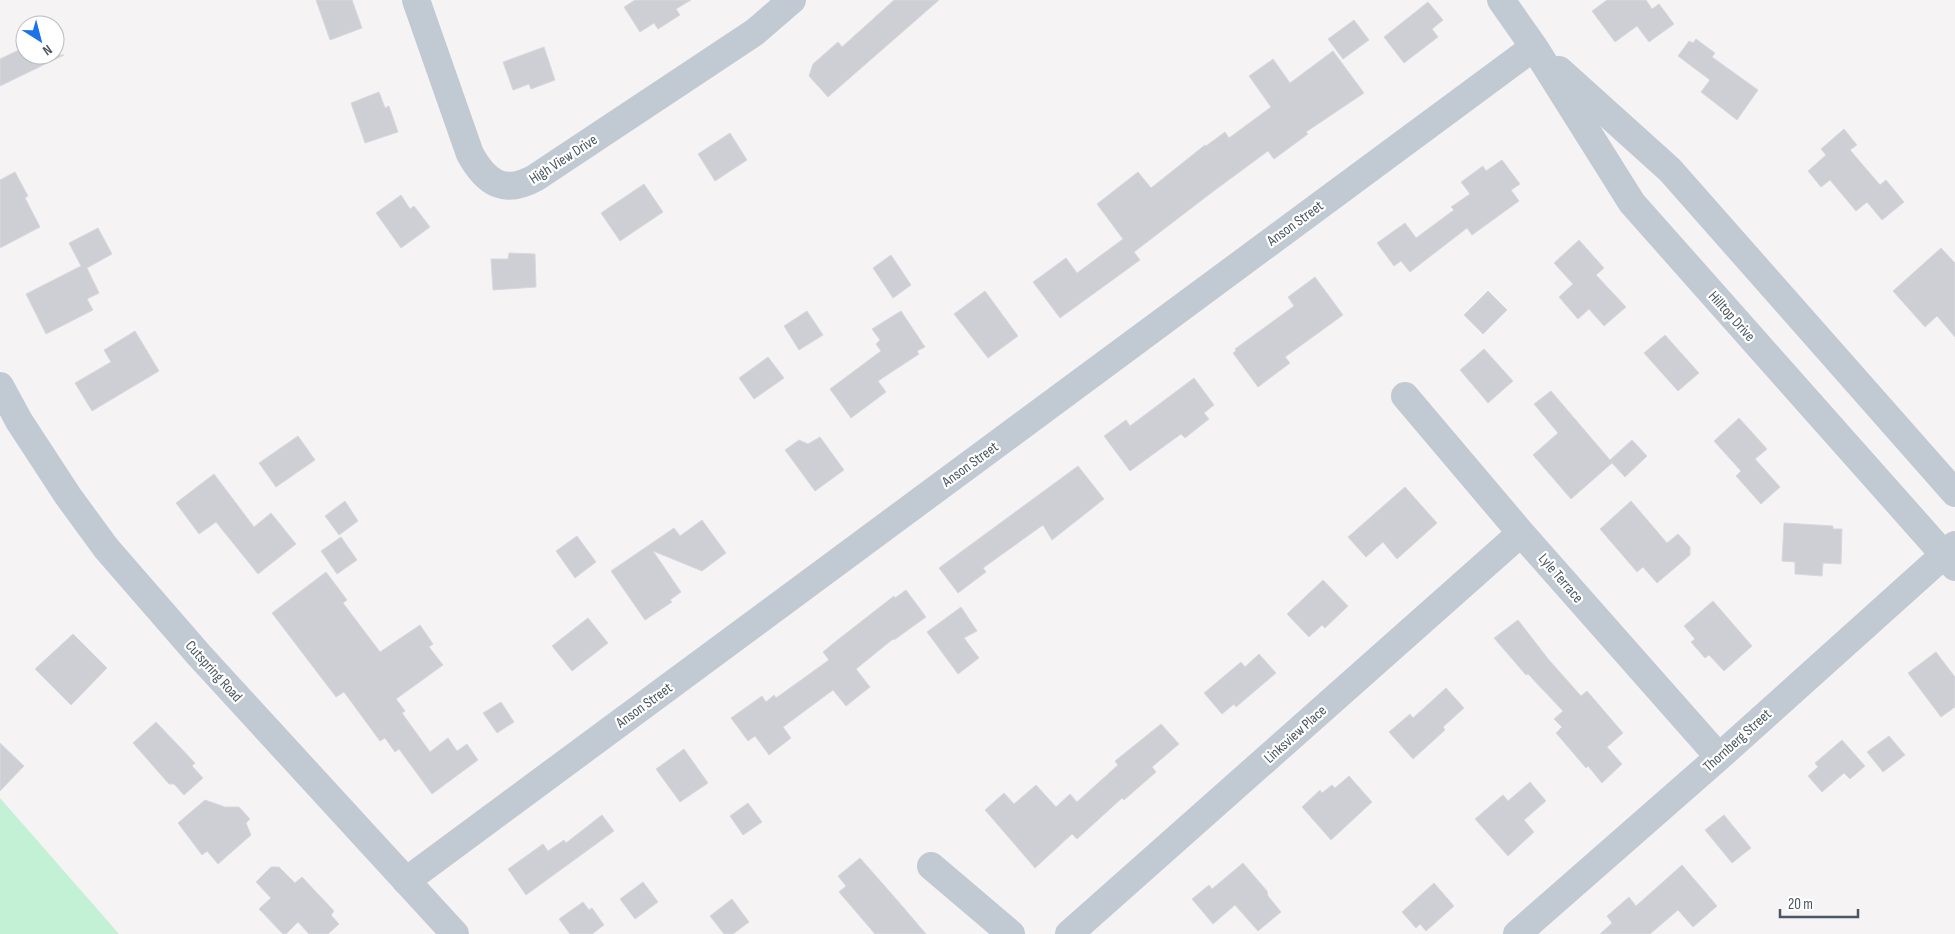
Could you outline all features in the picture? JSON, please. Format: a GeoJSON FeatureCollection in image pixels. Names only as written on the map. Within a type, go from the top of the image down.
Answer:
{"type":"FeatureCollection","features":[{"type":"Feature","properties":{"kind":"street","name":"High View Drive"},"geometry":{"type":"LineString","coordinates":[[416,0],[470,154],[486,177],[506,187],[516,187],[535,178],[755,32],[792,0]]}},
{"type":"Feature","properties":{"kind":"street","name":"Hilltop Drive"},"geometry":{"type":"LineString","coordinates":[[1501,0],[1534,47],[1632,203],[1951,556]]}},
{"type":"Feature","properties":{"kind":"street","name":"Hilltop Drive"},"geometry":{"type":"LineString","coordinates":[[1534,47],[1670,170],[1955,493]]}},
{"type":"Feature","properties":{"kind":"street","name":"Anson Street"},"geometry":{"type":"LineString","coordinates":[[406,881],[1534,47]]}},
{"type":"Feature","properties":{"kind":"street","name":"Cutspring Road"},"geometry":{"type":"LineString","coordinates":[[0,386],[19,421],[68,496],[106,548],[199,655],[455,934]]}},
{"type":"Feature","properties":{"kind":"street","name":"Lyle Terrace"},"geometry":{"type":"LineString","coordinates":[[1405,396],[1521,533],[1719,757]]}},
{"type":"Feature","properties":{"kind":"street","name":"Linksview Place"},"geometry":{"type":"LineString","coordinates":[[1069,934],[1521,533]]}},
{"type":"Feature","properties":{"kind":"street","name":"Thornberg Street"},"geometry":{"type":"LineString","coordinates":[[1517,934],[1951,556]]}},
{"type":"Feature","properties":{"kind":"street"},"geometry":{"type":"LineString","coordinates":[[931,866],[1011,934]]}},
{"type":"Feature","properties":{"kind":"green space"},"geometry":{"type":"Polygon","coordinates":[[[0,798],[119,934],[0,934],[0,798]]]}},
{"type":"Feature","properties":{"kind":"building"},"geometry":{"type":"Polygon","coordinates":[[[316,0],[352,0],[362,28],[330,40],[316,0]]]}},
{"type":"Feature","properties":{"kind":"building"},"geometry":{"type":"Polygon","coordinates":[[[635,0],[691,0],[676,9],[680,15],[658,29],[654,23],[640,32],[624,7],[635,0]]]}},
{"type":"Feature","properties":{"kind":"building"},"geometry":{"type":"Polygon","coordinates":[[[894,0],[939,0],[828,97],[809,76],[813,64],[838,42],[842,47],[894,0]]]}},
{"type":"Feature","properties":{"kind":"building"},"geometry":{"type":"Polygon","coordinates":[[[1607,0],[1646,0],[1652,9],[1659,4],[1674,24],[1649,42],[1637,26],[1615,42],[1592,11],[1607,0]]]}},
{"type":"Feature","properties":{"kind":"building"},"geometry":{"type":"Polygon","coordinates":[[[1428,2],[1443,20],[1432,29],[1438,37],[1404,63],[1384,37],[1428,2]]]}},
{"type":"Feature","properties":{"kind":"building"},"geometry":{"type":"Polygon","coordinates":[[[1354,20],[1369,40],[1343,59],[1328,39],[1354,20]]]}},
{"type":"Feature","properties":{"kind":"building"},"geometry":{"type":"Polygon","coordinates":[[[1696,39],[1715,53],[1712,57],[1758,90],[1737,120],[1701,92],[1710,80],[1678,56],[1689,41],[1693,43],[1696,39]]]}},
{"type":"Feature","properties":{"kind":"building"},"geometry":{"type":"Polygon","coordinates":[[[544,47],[555,80],[531,89],[529,84],[513,90],[503,62],[544,47]]]}},
{"type":"Feature","properties":{"kind":"building"},"geometry":{"type":"Polygon","coordinates":[[[1333,51],[1364,93],[1306,132],[1308,134],[1274,159],[1268,151],[1215,190],[1134,252],[1140,260],[1060,318],[1033,282],[1066,258],[1077,273],[1123,239],[1097,204],[1138,172],[1151,188],[1205,145],[1225,132],[1229,138],[1271,107],[1249,76],[1273,59],[1290,83],[1333,51]]]}},
{"type":"Feature","properties":{"kind":"building"},"geometry":{"type":"Polygon","coordinates":[[[15,52],[15,65],[43,65],[0,86],[0,59],[15,52]]]}},
{"type":"Feature","properties":{"kind":"building"},"geometry":{"type":"Polygon","coordinates":[[[379,92],[385,108],[389,106],[398,132],[365,143],[351,103],[379,92]]]}},
{"type":"Feature","properties":{"kind":"building"},"geometry":{"type":"Polygon","coordinates":[[[1844,129],[1857,145],[1850,150],[1880,185],[1886,180],[1904,202],[1882,220],[1867,202],[1856,211],[1830,180],[1821,187],[1808,171],[1826,155],[1821,149],[1844,129]]]}},
{"type":"Feature","properties":{"kind":"building"},"geometry":{"type":"Polygon","coordinates":[[[730,133],[747,160],[715,181],[698,154],[730,133]]]}},
{"type":"Feature","properties":{"kind":"building"},"geometry":{"type":"Polygon","coordinates":[[[1502,160],[1520,184],[1511,190],[1519,201],[1472,235],[1467,228],[1410,272],[1401,261],[1394,266],[1377,243],[1405,223],[1416,238],[1454,210],[1451,207],[1470,194],[1461,182],[1483,166],[1486,171],[1502,160]]]}},
{"type":"Feature","properties":{"kind":"building"},"geometry":{"type":"Polygon","coordinates":[[[15,172],[28,196],[25,198],[40,227],[0,248],[0,180],[15,172]]]}},
{"type":"Feature","properties":{"kind":"building"},"geometry":{"type":"Polygon","coordinates":[[[644,184],[663,212],[620,241],[601,213],[644,184]]]}},
{"type":"Feature","properties":{"kind":"building"},"geometry":{"type":"Polygon","coordinates":[[[401,195],[410,209],[414,206],[430,227],[401,248],[376,213],[401,195]]]}},
{"type":"Feature","properties":{"kind":"building"},"geometry":{"type":"Polygon","coordinates":[[[98,228],[112,254],[87,268],[99,293],[87,299],[93,310],[46,334],[26,294],[81,266],[69,243],[98,228]]]}},
{"type":"Feature","properties":{"kind":"building"},"geometry":{"type":"Polygon","coordinates":[[[1579,240],[1604,268],[1596,275],[1626,307],[1604,326],[1589,309],[1578,319],[1559,297],[1573,284],[1554,263],[1579,240]]]}},
{"type":"Feature","properties":{"kind":"building"},"geometry":{"type":"Polygon","coordinates":[[[1941,248],[1955,263],[1955,337],[1937,316],[1925,327],[1893,291],[1941,248]]]}},
{"type":"Feature","properties":{"kind":"building"},"geometry":{"type":"Polygon","coordinates":[[[509,253],[535,254],[536,287],[493,290],[491,259],[508,259],[509,253]]]}},
{"type":"Feature","properties":{"kind":"building"},"geometry":{"type":"Polygon","coordinates":[[[891,255],[911,285],[893,298],[873,268],[891,255]]]}},
{"type":"Feature","properties":{"kind":"building"},"geometry":{"type":"Polygon","coordinates":[[[1315,277],[1343,315],[1285,357],[1290,363],[1258,387],[1233,353],[1236,351],[1235,349],[1294,306],[1288,297],[1315,277]]]}},
{"type":"Feature","properties":{"kind":"building"},"geometry":{"type":"Polygon","coordinates":[[[985,291],[1018,336],[988,358],[954,314],[985,291]]]}},
{"type":"Feature","properties":{"kind":"building"},"geometry":{"type":"Polygon","coordinates":[[[1488,291],[1507,310],[1483,334],[1464,315],[1488,291]]]}},
{"type":"Feature","properties":{"kind":"building"},"geometry":{"type":"Polygon","coordinates":[[[807,311],[823,335],[799,350],[784,326],[807,311]]]}},
{"type":"Feature","properties":{"kind":"building"},"geometry":{"type":"Polygon","coordinates":[[[901,311],[925,347],[917,351],[919,354],[878,381],[886,392],[851,418],[830,389],[881,351],[876,344],[880,340],[872,329],[901,311]]]}},
{"type":"Feature","properties":{"kind":"building"},"geometry":{"type":"Polygon","coordinates":[[[135,331],[159,371],[92,411],[75,383],[111,362],[104,350],[135,331]]]}},
{"type":"Feature","properties":{"kind":"building"},"geometry":{"type":"Polygon","coordinates":[[[1665,335],[1699,373],[1678,391],[1644,353],[1665,335]]]}},
{"type":"Feature","properties":{"kind":"building"},"geometry":{"type":"Polygon","coordinates":[[[1484,349],[1513,381],[1488,403],[1460,370],[1484,349]]]}},
{"type":"Feature","properties":{"kind":"building"},"geometry":{"type":"Polygon","coordinates":[[[768,357],[784,378],[754,399],[739,378],[768,357]]]}},
{"type":"Feature","properties":{"kind":"building"},"geometry":{"type":"Polygon","coordinates":[[[1194,378],[1214,405],[1204,413],[1209,419],[1185,438],[1181,434],[1130,471],[1104,436],[1126,420],[1130,426],[1194,378]]]}},
{"type":"Feature","properties":{"kind":"building"},"geometry":{"type":"Polygon","coordinates":[[[1551,391],[1610,460],[1632,440],[1647,456],[1625,477],[1612,463],[1571,499],[1533,455],[1558,433],[1534,404],[1551,391]]]}},
{"type":"Feature","properties":{"kind":"building"},"geometry":{"type":"Polygon","coordinates":[[[1739,418],[1767,449],[1755,459],[1780,487],[1761,504],[1736,476],[1741,471],[1714,441],[1739,418]]]}},
{"type":"Feature","properties":{"kind":"building"},"geometry":{"type":"Polygon","coordinates":[[[298,436],[315,460],[276,487],[259,463],[298,436]]]}},
{"type":"Feature","properties":{"kind":"building"},"geometry":{"type":"Polygon","coordinates":[[[820,437],[844,470],[815,491],[785,450],[799,440],[808,444],[820,437]]]}},
{"type":"Feature","properties":{"kind":"building"},"geometry":{"type":"Polygon","coordinates":[[[1078,466],[1104,499],[1052,540],[1043,525],[983,568],[986,572],[958,593],[939,568],[1078,466]]]}},
{"type":"Feature","properties":{"kind":"building"},"geometry":{"type":"Polygon","coordinates":[[[214,474],[254,527],[271,513],[296,544],[258,574],[216,522],[199,534],[176,503],[214,474]]]}},
{"type":"Feature","properties":{"kind":"building"},"geometry":{"type":"Polygon","coordinates":[[[1405,487],[1437,523],[1397,559],[1383,542],[1366,557],[1348,537],[1405,487]]]}},
{"type":"Feature","properties":{"kind":"building"},"geometry":{"type":"Polygon","coordinates":[[[345,501],[358,521],[339,535],[325,516],[345,501]]]}},
{"type":"Feature","properties":{"kind":"building"},"geometry":{"type":"Polygon","coordinates":[[[1631,501],[1667,543],[1678,534],[1690,547],[1690,555],[1657,583],[1643,567],[1637,572],[1600,529],[1631,501]]]}},
{"type":"Feature","properties":{"kind":"building"},"geometry":{"type":"Polygon","coordinates":[[[702,520],[726,553],[702,571],[653,551],[681,592],[670,600],[672,602],[645,620],[611,571],[674,528],[680,536],[702,520]]]}},
{"type":"Feature","properties":{"kind":"building"},"geometry":{"type":"Polygon","coordinates":[[[1784,523],[1833,526],[1833,529],[1842,529],[1841,564],[1823,563],[1822,576],[1795,574],[1795,562],[1782,561],[1784,523]]]}},
{"type":"Feature","properties":{"kind":"building"},"geometry":{"type":"Polygon","coordinates":[[[577,536],[596,562],[575,578],[556,551],[577,536]]]}},
{"type":"Feature","properties":{"kind":"building"},"geometry":{"type":"Polygon","coordinates":[[[341,537],[357,560],[337,574],[321,551],[341,537]]]}},
{"type":"Feature","properties":{"kind":"building"},"geometry":{"type":"Polygon","coordinates":[[[326,572],[347,600],[343,603],[380,652],[420,625],[433,644],[429,647],[443,665],[396,699],[405,711],[402,713],[430,752],[448,738],[457,751],[467,744],[478,760],[432,794],[399,749],[395,752],[385,738],[380,741],[344,692],[336,697],[272,613],[326,572]]]}},
{"type":"Feature","properties":{"kind":"building"},"geometry":{"type":"Polygon","coordinates":[[[1323,580],[1348,606],[1325,628],[1322,625],[1309,637],[1287,614],[1323,580]]]}},
{"type":"Feature","properties":{"kind":"building"},"geometry":{"type":"Polygon","coordinates":[[[906,590],[926,617],[893,639],[856,669],[870,687],[846,706],[833,690],[783,727],[791,738],[769,755],[755,736],[748,741],[731,718],[762,696],[766,702],[774,695],[776,698],[829,660],[823,652],[894,596],[895,598],[906,590]]]}},
{"type":"Feature","properties":{"kind":"building"},"geometry":{"type":"Polygon","coordinates":[[[1713,601],[1752,646],[1724,671],[1709,655],[1705,658],[1691,642],[1695,639],[1684,626],[1713,601]]]}},
{"type":"Feature","properties":{"kind":"building"},"geometry":{"type":"Polygon","coordinates":[[[961,607],[977,631],[964,638],[979,658],[958,674],[927,632],[961,607]]]}},
{"type":"Feature","properties":{"kind":"building"},"geometry":{"type":"Polygon","coordinates":[[[588,618],[608,643],[572,671],[552,646],[588,618]]]}},
{"type":"Feature","properties":{"kind":"building"},"geometry":{"type":"Polygon","coordinates":[[[1518,620],[1549,660],[1581,696],[1587,691],[1623,733],[1607,747],[1622,764],[1602,783],[1588,766],[1586,768],[1556,733],[1562,727],[1554,719],[1563,711],[1528,674],[1526,675],[1494,638],[1518,620]]]}},
{"type":"Feature","properties":{"kind":"building"},"geometry":{"type":"Polygon","coordinates":[[[73,634],[107,668],[71,705],[35,669],[73,634]]]}},
{"type":"Feature","properties":{"kind":"building"},"geometry":{"type":"Polygon","coordinates":[[[1936,652],[1955,677],[1955,707],[1941,717],[1908,673],[1936,652]]]}},
{"type":"Feature","properties":{"kind":"building"},"geometry":{"type":"Polygon","coordinates":[[[1259,654],[1276,673],[1236,707],[1234,704],[1222,714],[1204,693],[1241,662],[1245,667],[1259,654]]]}},
{"type":"Feature","properties":{"kind":"building"},"geometry":{"type":"Polygon","coordinates":[[[1446,688],[1464,708],[1443,727],[1445,730],[1413,759],[1389,732],[1410,714],[1413,718],[1446,688]]]}},
{"type":"Feature","properties":{"kind":"building"},"geometry":{"type":"Polygon","coordinates":[[[501,702],[514,722],[497,733],[483,713],[501,702]]]}},
{"type":"Feature","properties":{"kind":"building"},"geometry":{"type":"Polygon","coordinates":[[[156,722],[195,763],[192,766],[203,778],[184,795],[174,784],[169,784],[133,743],[156,722]]]}},
{"type":"Feature","properties":{"kind":"building"},"geometry":{"type":"Polygon","coordinates":[[[1161,724],[1179,744],[1152,767],[1156,772],[1124,800],[1122,798],[1077,839],[1072,834],[1035,868],[985,810],[1004,793],[1014,804],[1036,785],[1056,807],[1070,794],[1077,802],[1118,765],[1115,761],[1161,724]]]}},
{"type":"Feature","properties":{"kind":"building"},"geometry":{"type":"Polygon","coordinates":[[[1889,736],[1905,755],[1883,772],[1867,752],[1889,736]]]}},
{"type":"Feature","properties":{"kind":"building"},"geometry":{"type":"Polygon","coordinates":[[[1842,740],[1865,766],[1850,779],[1844,773],[1822,792],[1808,776],[1818,767],[1815,763],[1842,740]]]}},
{"type":"Feature","properties":{"kind":"building"},"geometry":{"type":"Polygon","coordinates":[[[0,743],[24,766],[0,791],[0,743]]]}},
{"type":"Feature","properties":{"kind":"building"},"geometry":{"type":"Polygon","coordinates":[[[684,749],[708,783],[680,802],[656,769],[684,749]]]}},
{"type":"Feature","properties":{"kind":"building"},"geometry":{"type":"Polygon","coordinates":[[[1349,776],[1372,802],[1331,840],[1302,807],[1320,790],[1322,793],[1332,785],[1335,788],[1349,776]]]}},
{"type":"Feature","properties":{"kind":"building"},"geometry":{"type":"Polygon","coordinates":[[[1530,782],[1546,801],[1524,820],[1534,832],[1508,856],[1475,819],[1503,795],[1508,801],[1530,782]]]}},
{"type":"Feature","properties":{"kind":"building"},"geometry":{"type":"Polygon","coordinates":[[[205,800],[225,807],[239,807],[250,819],[246,823],[251,835],[218,864],[207,851],[202,855],[178,823],[205,800]]]}},
{"type":"Feature","properties":{"kind":"building"},"geometry":{"type":"Polygon","coordinates":[[[748,803],[762,822],[743,835],[730,816],[748,803]]]}},
{"type":"Feature","properties":{"kind":"building"},"geometry":{"type":"Polygon","coordinates":[[[602,815],[614,831],[526,895],[508,869],[543,844],[548,851],[564,840],[566,843],[602,815]]]}},
{"type":"Feature","properties":{"kind":"building"},"geometry":{"type":"Polygon","coordinates":[[[1724,815],[1751,848],[1732,863],[1705,830],[1724,815]]]}},
{"type":"Feature","properties":{"kind":"building"},"geometry":{"type":"Polygon","coordinates":[[[860,858],[926,934],[875,934],[839,892],[846,886],[838,876],[860,858]]]}},
{"type":"Feature","properties":{"kind":"building"},"geometry":{"type":"Polygon","coordinates":[[[1243,863],[1267,891],[1268,896],[1281,912],[1258,931],[1235,905],[1213,924],[1192,899],[1209,885],[1212,889],[1243,863]]]}},
{"type":"Feature","properties":{"kind":"building"},"geometry":{"type":"Polygon","coordinates":[[[1682,865],[1717,906],[1693,927],[1678,910],[1650,934],[1600,934],[1612,923],[1607,916],[1629,897],[1636,906],[1682,865]]]}},
{"type":"Feature","properties":{"kind":"building"},"geometry":{"type":"Polygon","coordinates":[[[271,867],[279,867],[295,883],[302,877],[334,911],[331,915],[339,924],[328,934],[309,934],[298,922],[286,934],[283,934],[259,909],[271,898],[256,882],[271,867]]]}},
{"type":"Feature","properties":{"kind":"building"},"geometry":{"type":"Polygon","coordinates":[[[643,882],[658,902],[635,919],[620,899],[643,882]]]}},
{"type":"Feature","properties":{"kind":"building"},"geometry":{"type":"Polygon","coordinates":[[[1434,883],[1454,906],[1426,931],[1420,924],[1416,928],[1402,912],[1434,883]]]}},
{"type":"Feature","properties":{"kind":"building"},"geometry":{"type":"Polygon","coordinates":[[[732,899],[749,922],[733,934],[724,934],[710,916],[732,899]]]}},
{"type":"Feature","properties":{"kind":"building"},"geometry":{"type":"Polygon","coordinates":[[[583,902],[589,910],[592,908],[604,925],[592,934],[570,934],[559,919],[583,902]]]}}]}
